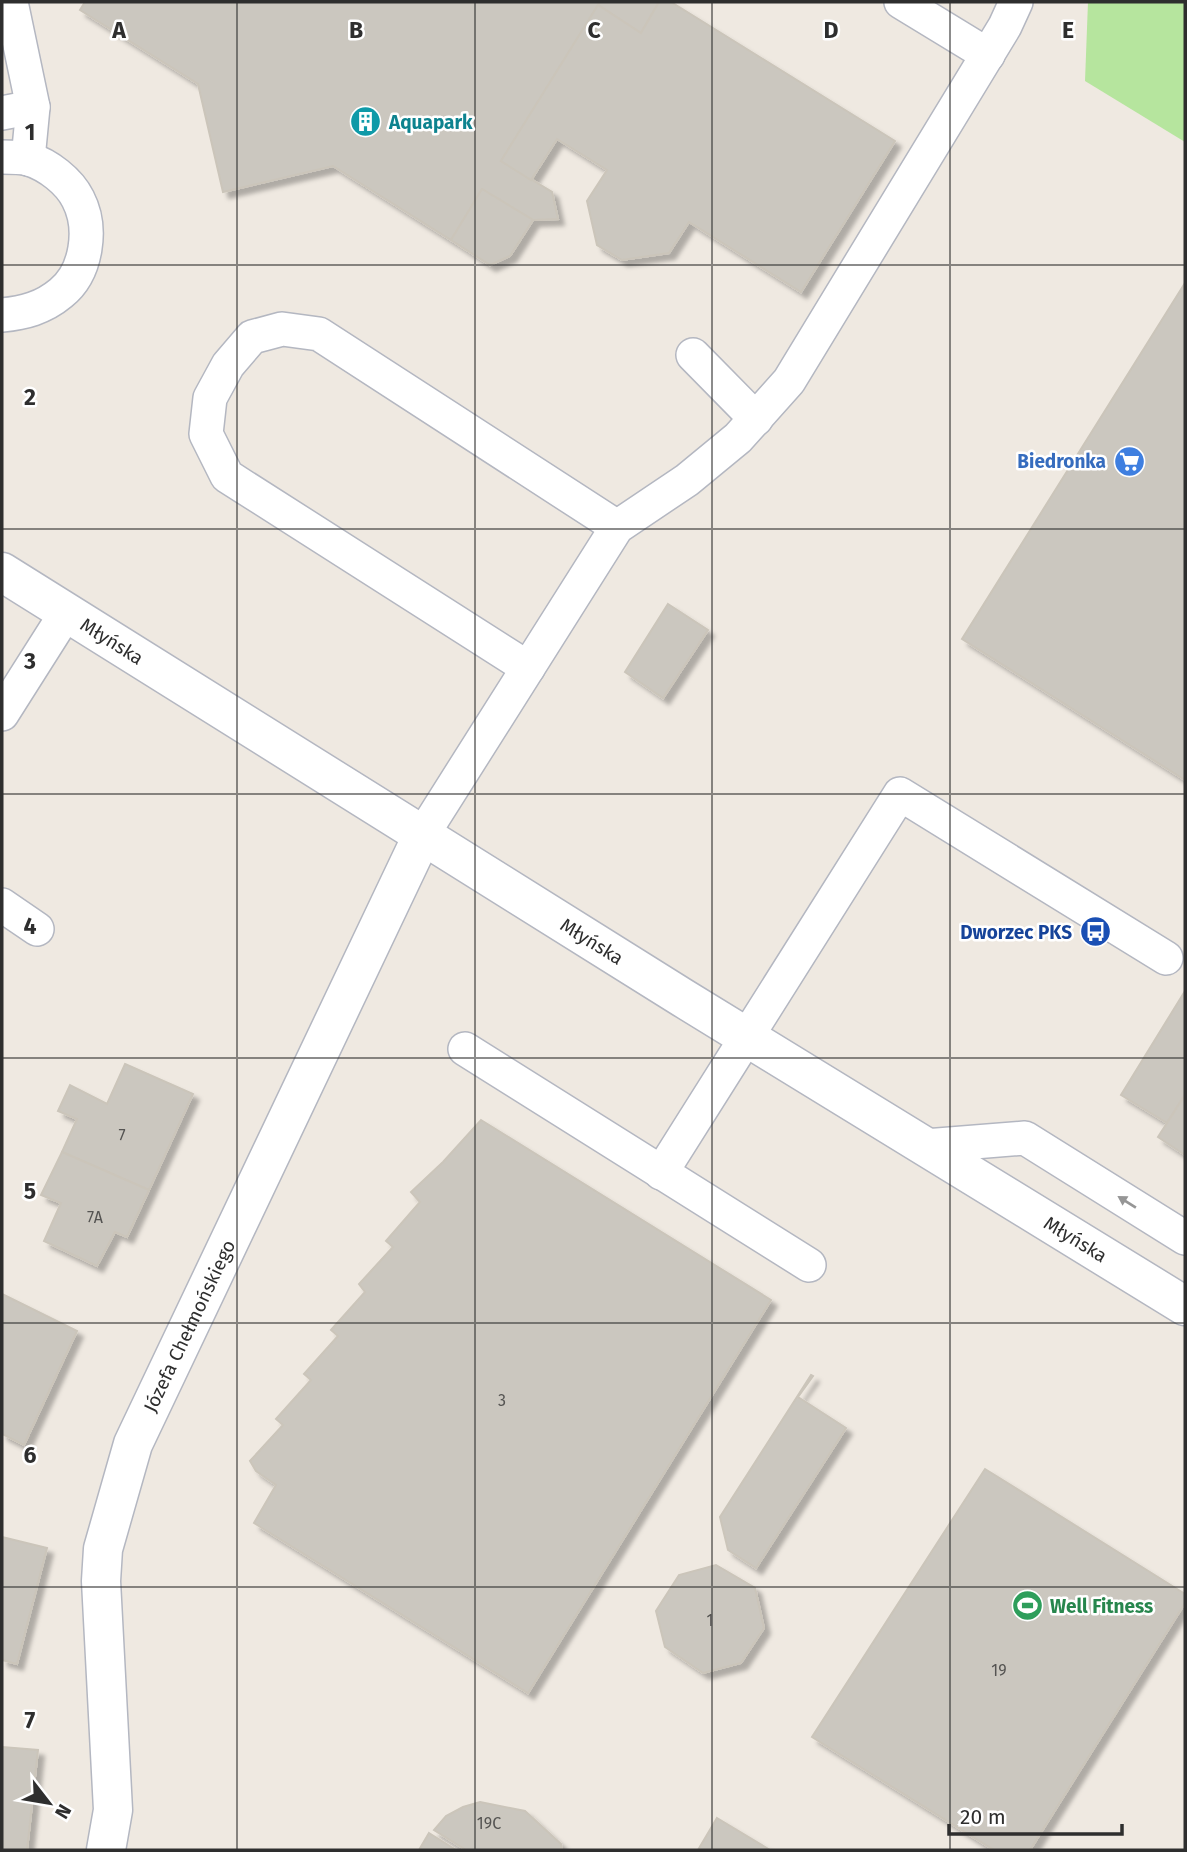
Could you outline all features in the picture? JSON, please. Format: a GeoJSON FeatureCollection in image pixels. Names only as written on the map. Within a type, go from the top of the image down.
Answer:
{"type":"FeatureCollection","features":[{"type":"Feature","properties":{"kind":"street","name":"Młyńska"},"geometry":{"type":"LineString","coordinates":[[2,572],[747,1037],[1185,1306]]}},
{"type":"Feature","properties":{"kind":"street","name":"Józefa Chełmońskiego"},"geometry":{"type":"LineString","coordinates":[[106,1850],[113,1810],[101,1581],[103,1549],[130,1457],[423,834]]}},
{"type":"Feature","properties":{"kind":"lane"},"geometry":{"type":"LineString","coordinates":[[2,315],[35,310],[63,292],[82,264],[87,231],[78,199],[57,174],[15,158],[17,110],[11,2]]}},
{"type":"Feature","properties":{"kind":"lane"},"geometry":{"type":"LineString","coordinates":[[901,2],[988,55]]}},
{"type":"Feature","properties":{"kind":"lane"},"geometry":{"type":"LineString","coordinates":[[423,834],[617,527],[687,480],[738,438],[789,381],[988,55],[1016,2]]}},
{"type":"Feature","properties":{"kind":"lane"},"geometry":{"type":"LineString","coordinates":[[528,668],[227,476],[206,434],[210,398],[228,365],[252,337],[282,328],[319,334],[617,527]]}},
{"type":"Feature","properties":{"kind":"lane"},"geometry":{"type":"LineString","coordinates":[[693,355],[756,419]]}},
{"type":"Feature","properties":{"kind":"lane"},"geometry":{"type":"LineString","coordinates":[[2,714],[66,613]]}},
{"type":"Feature","properties":{"kind":"lane"},"geometry":{"type":"LineString","coordinates":[[661,1173],[900,794],[1167,958]]}},
{"type":"Feature","properties":{"kind":"lane"},"geometry":{"type":"LineString","coordinates":[[2,905],[37,929]]}},
{"type":"Feature","properties":{"kind":"lane"},"geometry":{"type":"LineString","coordinates":[[465,1049],[809,1265]]}},
{"type":"Feature","properties":{"kind":"lane"},"geometry":{"type":"LineString","coordinates":[[925,1146],[1026,1138],[1185,1238]]}},
{"type":"Feature","properties":{"kind":"green space"},"geometry":{"type":"Polygon","coordinates":[[[1088,2],[1185,2],[1185,142],[1085,81],[1088,2]]]}},
{"type":"Feature","properties":{"kind":"building","name":"Aquapark"},"geometry":{"type":"Polygon","coordinates":[[[85,2],[600,2],[501,161],[552,192],[558,219],[533,220],[482,189],[451,240],[333,166],[223,192],[198,84],[80,10],[85,2]]]}},
{"type":"Feature","properties":{"kind":"building"},"geometry":{"type":"Polygon","coordinates":[[[600,2],[659,2],[641,33],[598,5],[600,2]]]}},
{"type":"Feature","properties":{"kind":"building"},"geometry":{"type":"Polygon","coordinates":[[[659,2],[671,2],[895,141],[801,292],[689,222],[669,253],[622,260],[597,245],[587,201],[607,170],[557,139],[531,180],[501,161],[598,5],[641,33],[659,2]]]}},
{"type":"Feature","properties":{"kind":"building"},"geometry":{"type":"Polygon","coordinates":[[[482,189],[533,220],[510,256],[490,265],[451,240],[482,189]]]}},
{"type":"Feature","properties":{"kind":"building","name":"Biedronka"},"geometry":{"type":"Polygon","coordinates":[[[1185,283],[1185,780],[962,639],[1185,283]]]}},
{"type":"Feature","properties":{"kind":"building"},"geometry":{"type":"Polygon","coordinates":[[[668,604],[708,630],[663,698],[625,672],[668,604]]]}},
{"type":"Feature","properties":{"kind":"building"},"geometry":{"type":"Polygon","coordinates":[[[1185,991],[1185,1095],[1167,1123],[1121,1095],[1185,991]]]}},
{"type":"Feature","properties":{"kind":"building"},"geometry":{"type":"Polygon","coordinates":[[[125,1064],[193,1094],[149,1190],[62,1152],[77,1119],[58,1111],[70,1085],[107,1104],[125,1064]]]}},
{"type":"Feature","properties":{"kind":"building"},"geometry":{"type":"Polygon","coordinates":[[[1185,1095],[1185,1155],[1158,1137],[1185,1095]]]}},
{"type":"Feature","properties":{"kind":"building"},"geometry":{"type":"Polygon","coordinates":[[[481,1120],[771,1300],[528,1693],[254,1523],[276,1485],[256,1471],[250,1461],[283,1425],[276,1419],[311,1380],[304,1374],[338,1336],[331,1330],[365,1292],[359,1284],[393,1247],[386,1241],[420,1202],[411,1192],[481,1120]]]}},
{"type":"Feature","properties":{"kind":"building"},"geometry":{"type":"Polygon","coordinates":[[[62,1152],[149,1190],[127,1237],[115,1232],[97,1266],[44,1241],[61,1203],[41,1195],[62,1152]]]}},
{"type":"Feature","properties":{"kind":"building"},"geometry":{"type":"Polygon","coordinates":[[[2,1294],[77,1331],[24,1445],[2,1434],[2,1294]]]}},
{"type":"Feature","properties":{"kind":"building"},"geometry":{"type":"Polygon","coordinates":[[[811,1375],[813,1376],[798,1397],[846,1428],[756,1568],[728,1550],[720,1517],[811,1375]]]}},
{"type":"Feature","properties":{"kind":"building"},"geometry":{"type":"Polygon","coordinates":[[[985,1469],[1185,1594],[1185,1603],[1030,1850],[994,1850],[812,1737],[985,1469]]]}},
{"type":"Feature","properties":{"kind":"building"},"geometry":{"type":"Polygon","coordinates":[[[2,1537],[47,1548],[17,1664],[2,1660],[2,1537]]]}},
{"type":"Feature","properties":{"kind":"building"},"geometry":{"type":"Polygon","coordinates":[[[716,1565],[755,1588],[764,1628],[741,1663],[703,1673],[665,1647],[656,1611],[679,1575],[716,1565]]]}},
{"type":"Feature","properties":{"kind":"building"},"geometry":{"type":"Polygon","coordinates":[[[2,1747],[38,1750],[27,1850],[2,1850],[2,1747]]]}},
{"type":"Feature","properties":{"kind":"building"},"geometry":{"type":"Polygon","coordinates":[[[480,1802],[525,1811],[561,1844],[562,1850],[466,1850],[434,1830],[446,1816],[480,1802]]]}},
{"type":"Feature","properties":{"kind":"building"},"geometry":{"type":"Polygon","coordinates":[[[717,1818],[770,1850],[698,1850],[717,1818]]]}},
{"type":"Feature","properties":{"kind":"building"},"geometry":{"type":"Polygon","coordinates":[[[429,1833],[456,1850],[419,1850],[429,1833]]]}},
{"type":"Feature","properties":{"kind":"place","name":"Aquapark"},"geometry":{"type":"Point","coordinates":[366,122]}},
{"type":"Feature","properties":{"kind":"place","name":"Biedronka"},"geometry":{"type":"Point","coordinates":[1129,461]}},
{"type":"Feature","properties":{"kind":"place","name":"Dworzec PKS"},"geometry":{"type":"Point","coordinates":[1095,932]}},
{"type":"Feature","properties":{"kind":"place","name":"Well Fitness"},"geometry":{"type":"Point","coordinates":[1027,1606]}}]}
